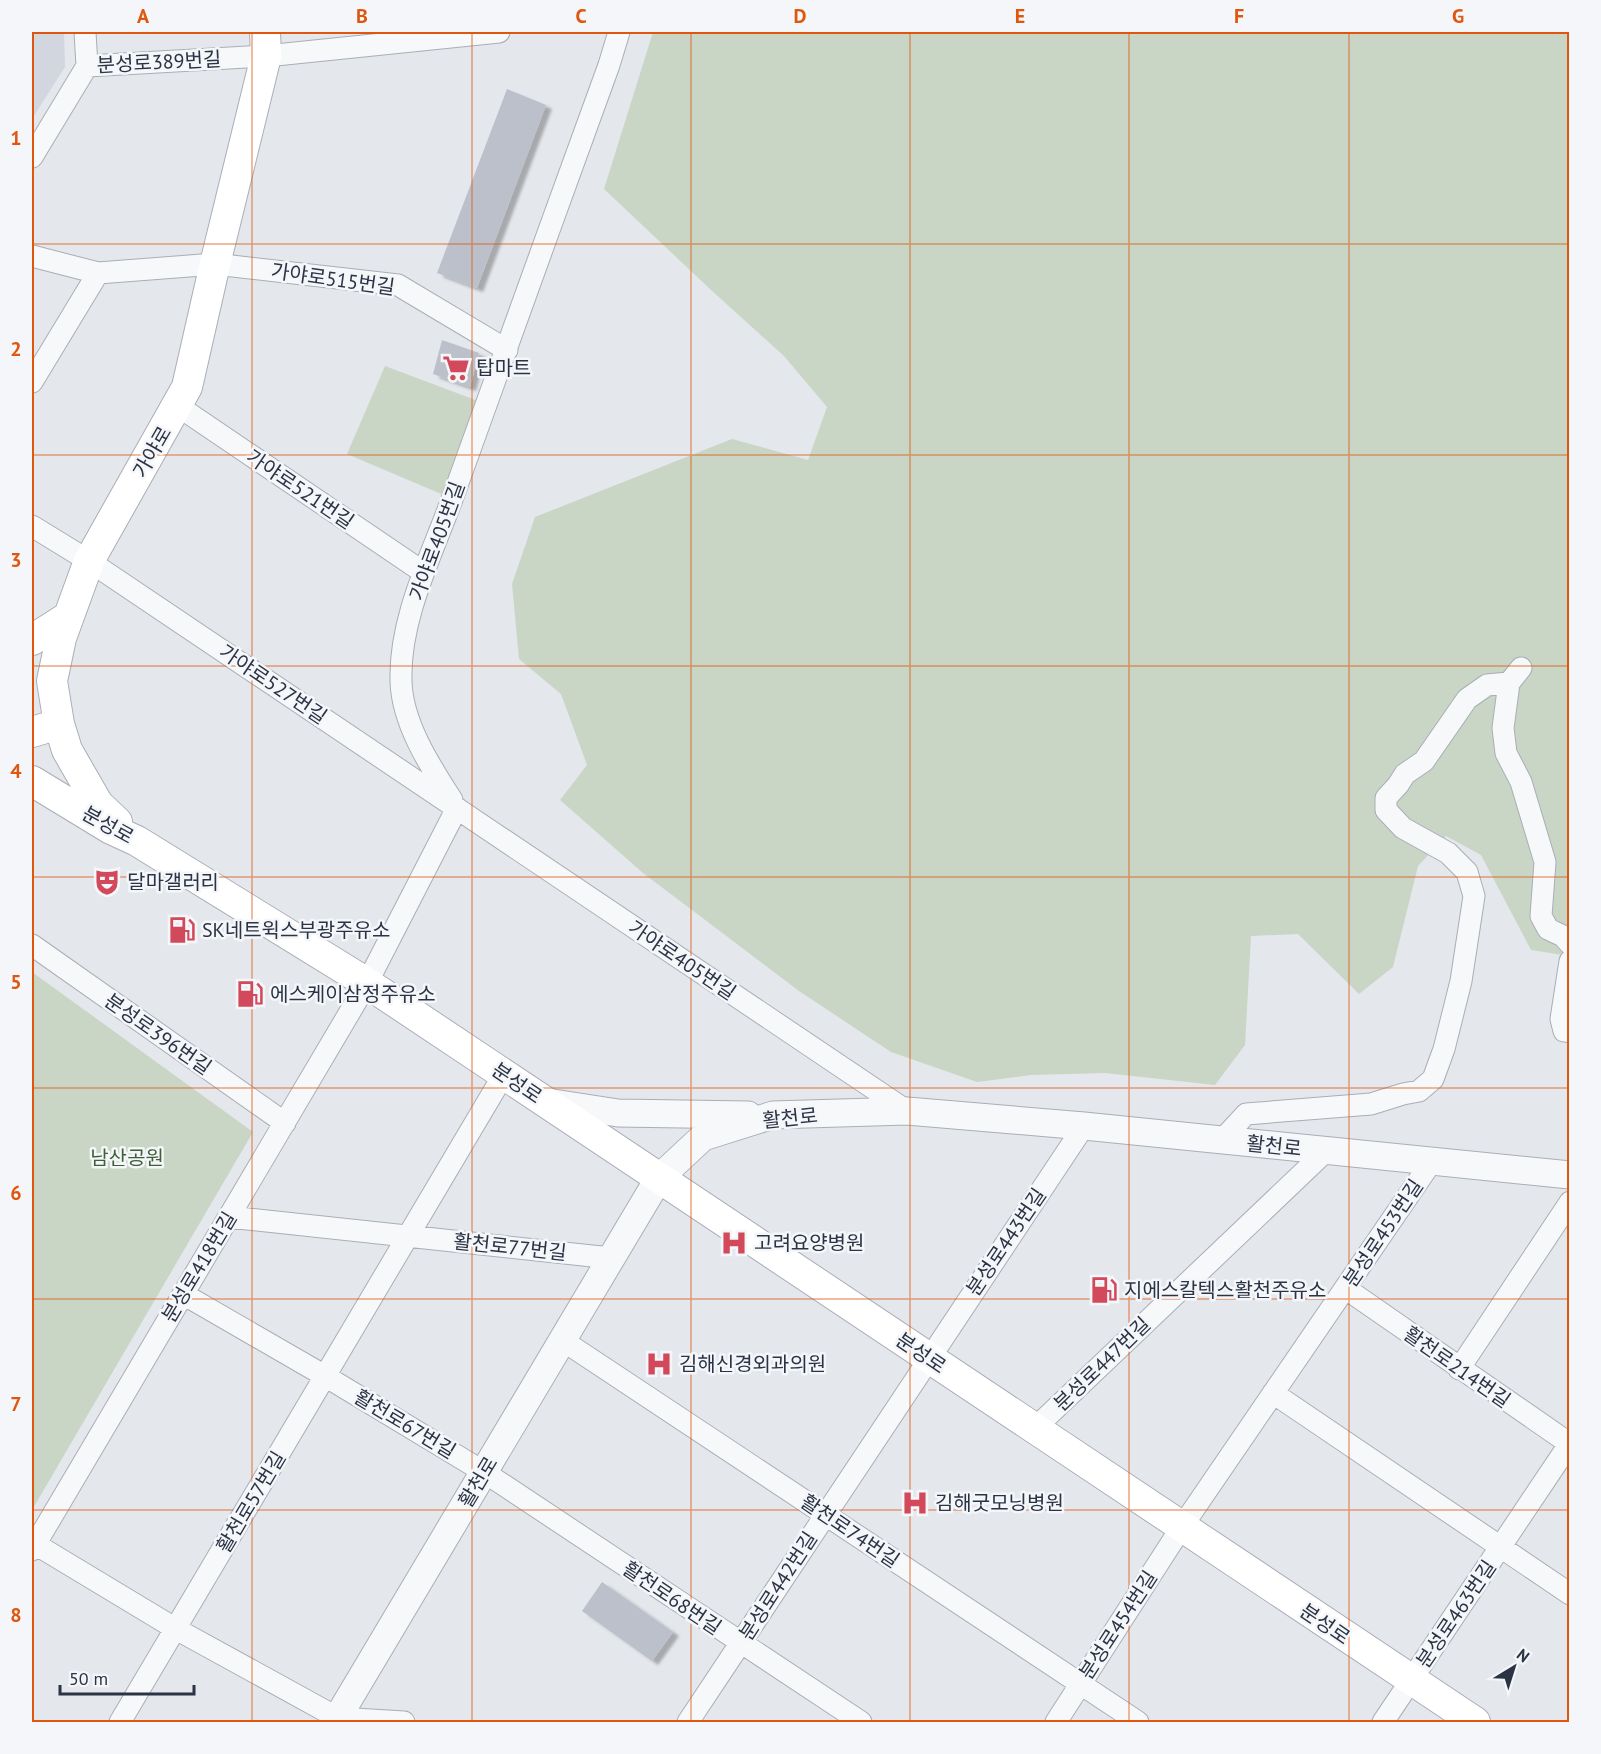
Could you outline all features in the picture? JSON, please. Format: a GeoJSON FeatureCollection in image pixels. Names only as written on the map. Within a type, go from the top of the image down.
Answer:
{"type":"FeatureCollection","features":[{"type":"Feature","properties":{"kind":"main road","name":"가야로"},"geometry":{"type":"LineString","coordinates":[[137,841],[98,804],[67,750],[46,728],[52,681],[61,638],[89,561],[187,387],[265,44]]}},
{"type":"Feature","properties":{"kind":"main road"},"geometry":{"type":"LineString","coordinates":[[32,640],[68,617]]}},
{"type":"Feature","properties":{"kind":"main road","name":"분성로"},"geometry":{"type":"LineString","coordinates":[[32,781],[111,829],[137,841],[367,983],[1475,1722]]}},
{"type":"Feature","properties":{"kind":"street"},"geometry":{"type":"LineString","coordinates":[[85,32],[87,66]]}},
{"type":"Feature","properties":{"kind":"street","name":"분성로389번길"},"geometry":{"type":"LineString","coordinates":[[32,157],[87,66],[265,44],[499,32]]}},
{"type":"Feature","properties":{"kind":"street","name":"가야로405번길"},"geometry":{"type":"LineString","coordinates":[[619,32],[453,499],[423,572],[401,655],[403,705],[426,761],[457,808],[907,1111]]}},
{"type":"Feature","properties":{"kind":"street","name":"가야로515번길"},"geometry":{"type":"LineString","coordinates":[[32,256],[98,273],[215,264],[398,285],[507,350]]}},
{"type":"Feature","properties":{"kind":"street"},"geometry":{"type":"LineString","coordinates":[[32,382],[98,273]]}},
{"type":"Feature","properties":{"kind":"street","name":"가야로521번길"},"geometry":{"type":"LineString","coordinates":[[177,406],[423,572]]}},
{"type":"Feature","properties":{"kind":"street","name":"가야로527번길"},"geometry":{"type":"LineString","coordinates":[[32,526],[89,561],[457,808]]}},
{"type":"Feature","properties":{"kind":"street"},"geometry":{"type":"LineString","coordinates":[[1222,1140],[1246,1114],[1371,1104],[1419,1091],[1433,1079],[1444,1049],[1461,981],[1474,896],[1467,872],[1448,853],[1403,828],[1386,810],[1386,798],[1405,774],[1424,761],[1467,699],[1487,685],[1515,676],[1503,728],[1506,753],[1521,782],[1545,862],[1541,916],[1548,929],[1563,936],[1569,944]]}},
{"type":"Feature","properties":{"kind":"street"},"geometry":{"type":"LineString","coordinates":[[367,983],[457,808]]}},
{"type":"Feature","properties":{"kind":"street","name":"분성로396번길"},"geometry":{"type":"LineString","coordinates":[[32,945],[285,1123]]}},
{"type":"Feature","properties":{"kind":"street"},"geometry":{"type":"LineString","coordinates":[[1569,961],[1561,1019],[1564,1031],[1569,1032]]}},
{"type":"Feature","properties":{"kind":"street","name":"분성로418번길"},"geometry":{"type":"LineString","coordinates":[[33,1547],[367,983]]}},
{"type":"Feature","properties":{"kind":"street"},"geometry":{"type":"LineString","coordinates":[[325,1376],[504,1074]]}},
{"type":"Feature","properties":{"kind":"street"},"geometry":{"type":"LineString","coordinates":[[545,1102],[618,1113],[773,1115]]}},
{"type":"Feature","properties":{"kind":"street","name":"활천로"},"geometry":{"type":"LineString","coordinates":[[336,1720],[659,1178],[703,1137],[773,1115],[907,1111],[1084,1126],[1569,1175]]}},
{"type":"Feature","properties":{"kind":"street","name":"분성로443번길"},"geometry":{"type":"LineString","coordinates":[[928,1358],[1084,1126]]}},
{"type":"Feature","properties":{"kind":"street","name":"분성로447번길"},"geometry":{"type":"LineString","coordinates":[[1034,1429],[1326,1151]]}},
{"type":"Feature","properties":{"kind":"street","name":"분성로453번길"},"geometry":{"type":"LineString","coordinates":[[1181,1528],[1432,1161]]}},
{"type":"Feature","properties":{"kind":"street"},"geometry":{"type":"LineString","coordinates":[[1459,1370],[1569,1202]]}},
{"type":"Feature","properties":{"kind":"street","name":"활천로77번길"},"geometry":{"type":"LineString","coordinates":[[229,1217],[611,1258]]}},
{"type":"Feature","properties":{"kind":"street","name":"활천로214번길"},"geometry":{"type":"LineString","coordinates":[[1345,1288],[1459,1370],[1569,1444]]}},
{"type":"Feature","properties":{"kind":"street","name":"활천로67번길"},"geometry":{"type":"LineString","coordinates":[[183,1294],[484,1472]]}},
{"type":"Feature","properties":{"kind":"street","name":"활천로74번길"},"geometry":{"type":"LineString","coordinates":[[562,1340],[1138,1722]]}},
{"type":"Feature","properties":{"kind":"street","name":"분성로442번길"},"geometry":{"type":"LineString","coordinates":[[688,1722],[928,1358]]}},
{"type":"Feature","properties":{"kind":"street","name":"활천로57번길"},"geometry":{"type":"LineString","coordinates":[[120,1722],[325,1376]]}},
{"type":"Feature","properties":{"kind":"street"},"geometry":{"type":"LineString","coordinates":[[1273,1393],[1500,1547]]}},
{"type":"Feature","properties":{"kind":"street","name":"분성로463번길"},"geometry":{"type":"LineString","coordinates":[[1383,1722],[1569,1444]]}},
{"type":"Feature","properties":{"kind":"street","name":"활천로68번길"},"geometry":{"type":"LineString","coordinates":[[484,1472],[861,1722]]}},
{"type":"Feature","properties":{"kind":"street","name":"분성로454번길"},"geometry":{"type":"LineString","coordinates":[[1056,1722],[1181,1528]]}},
{"type":"Feature","properties":{"kind":"street"},"geometry":{"type":"LineString","coordinates":[[33,1547],[336,1720],[404,1722]]}},
{"type":"Feature","properties":{"kind":"street","name":"분성로463번길"},"geometry":{"type":"LineString","coordinates":[[1500,1547],[1569,1594]]}},
{"type":"Feature","properties":{"kind":"shaded area"},"geometry":{"type":"Polygon","coordinates":[[[32,32],[64,32],[65,67],[32,119],[32,32]]]}},
{"type":"Feature","properties":{"kind":"green space"},"geometry":{"type":"Polygon","coordinates":[[[653,32],[1569,32],[1569,956],[1531,950],[1481,855],[1446,836],[1418,866],[1393,967],[1359,994],[1298,934],[1251,936],[1245,1045],[1215,1085],[1105,1073],[1031,1075],[977,1082],[891,1052],[799,991],[643,873],[560,800],[587,765],[561,694],[519,659],[512,584],[535,517],[732,439],[808,460],[827,407],[784,356],[604,189],[653,32]]]}},
{"type":"Feature","properties":{"kind":"green space"},"geometry":{"type":"Polygon","coordinates":[[[385,366],[486,404],[453,499],[347,454],[385,366]]]}},
{"type":"Feature","properties":{"kind":"green space","name":"남산공원"},"geometry":{"type":"Polygon","coordinates":[[[32,972],[253,1132],[32,1510],[32,972]]]}},
{"type":"Feature","properties":{"kind":"building"},"geometry":{"type":"Polygon","coordinates":[[[507,89],[546,105],[477,288],[437,273],[507,89]]]}},
{"type":"Feature","properties":{"kind":"building"},"geometry":{"type":"Polygon","coordinates":[[[442,340],[479,353],[470,387],[433,374],[442,340]]]}},
{"type":"Feature","properties":{"kind":"building"},"geometry":{"type":"Polygon","coordinates":[[[602,1582],[673,1632],[652,1661],[582,1611],[602,1582]]]}},
{"type":"Feature","properties":{"kind":"place","name":"탑마트"},"geometry":{"type":"Point","coordinates":[456,368]}},
{"type":"Feature","properties":{"kind":"place","name":"달마갤러리"},"geometry":{"type":"Point","coordinates":[107,882]}},
{"type":"Feature","properties":{"kind":"place","name":"SK네트윅스부광주유소"},"geometry":{"type":"Point","coordinates":[182,930]}},
{"type":"Feature","properties":{"kind":"place","name":"에스케이삼정주유소"},"geometry":{"type":"Point","coordinates":[250,994]}},
{"type":"Feature","properties":{"kind":"place","name":"고려요양병원"},"geometry":{"type":"Point","coordinates":[734,1243]}},
{"type":"Feature","properties":{"kind":"place","name":"지에스칼텍스활천주유소"},"geometry":{"type":"Point","coordinates":[1104,1290]}},
{"type":"Feature","properties":{"kind":"place","name":"김해신경외과의원"},"geometry":{"type":"Point","coordinates":[659,1364]}},
{"type":"Feature","properties":{"kind":"place","name":"김해굿모닝병원"},"geometry":{"type":"Point","coordinates":[915,1503]}}]}
